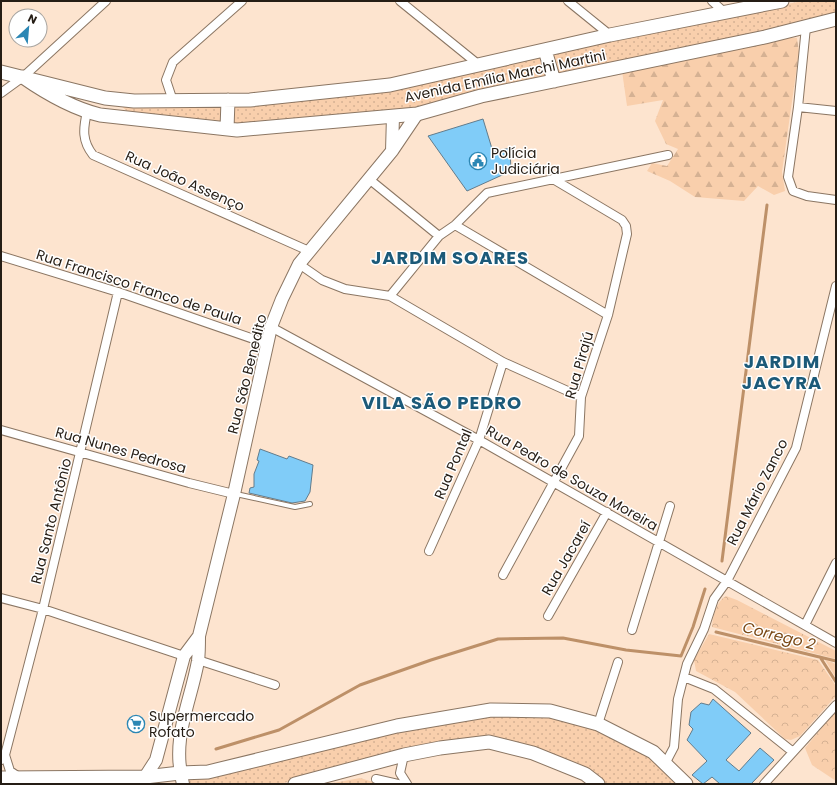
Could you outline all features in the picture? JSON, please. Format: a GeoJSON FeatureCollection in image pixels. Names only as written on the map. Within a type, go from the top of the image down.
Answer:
{"type":"FeatureCollection","features":[{"type":"Feature","properties":{"kind":"main road","name":"Avenida Emília Marchi Martini"},"geometry":{"type":"LineString","coordinates":[[23,76],[105,98],[134,101],[250,100],[390,85],[610,35],[723,11],[782,1]]}},
{"type":"Feature","properties":{"kind":"main road","name":"Avenida Emília Marchi Martini"},"geometry":{"type":"LineString","coordinates":[[23,76],[47,94],[87,112],[100,115],[237,130],[417,114],[482,96],[806,27],[836,19]]}},
{"type":"Feature","properties":{"kind":"main road"},"geometry":{"type":"LineString","coordinates":[[545,50],[554,81]]}},
{"type":"Feature","properties":{"kind":"main road"},"geometry":{"type":"LineString","coordinates":[[1,72],[23,76]]}},
{"type":"Feature","properties":{"kind":"main road"},"geometry":{"type":"LineString","coordinates":[[228,100],[228,128]]}},
{"type":"Feature","properties":{"kind":"main road","name":"Rua São Benedito"},"geometry":{"type":"LineString","coordinates":[[181,778],[180,731],[197,666],[199,636],[234,494],[271,327],[298,264],[308,250],[392,151],[417,114]]}},
{"type":"Feature","properties":{"kind":"main road"},"geometry":{"type":"LineString","coordinates":[[392,151],[393,116]]}},
{"type":"Feature","properties":{"kind":"main road","name":"Rua São Benedito"},"geometry":{"type":"LineString","coordinates":[[141,781],[156,760],[184,656],[199,636]]}},
{"type":"Feature","properties":{"kind":"main road"},"geometry":{"type":"LineString","coordinates":[[184,656],[191,663],[197,666]]}},
{"type":"Feature","properties":{"kind":"main road"},"geometry":{"type":"LineString","coordinates":[[1,778],[19,777],[141,781],[181,778],[397,726],[491,710],[550,711],[598,724],[653,752],[686,784]]}},
{"type":"Feature","properties":{"kind":"main road"},"geometry":{"type":"LineString","coordinates":[[295,784],[404,755],[440,748],[489,742],[532,753],[585,774],[598,784]]}},
{"type":"Feature","properties":{"kind":"street"},"geometry":{"type":"LineString","coordinates":[[1,93],[23,76],[106,1]]}},
{"type":"Feature","properties":{"kind":"street"},"geometry":{"type":"LineString","coordinates":[[173,100],[166,80],[173,62],[242,1]]}},
{"type":"Feature","properties":{"kind":"street"},"geometry":{"type":"LineString","coordinates":[[400,1],[479,65]]}},
{"type":"Feature","properties":{"kind":"street"},"geometry":{"type":"LineString","coordinates":[[568,1],[610,35]]}},
{"type":"Feature","properties":{"kind":"street"},"geometry":{"type":"LineString","coordinates":[[712,1],[723,11]]}},
{"type":"Feature","properties":{"kind":"street"},"geometry":{"type":"LineString","coordinates":[[806,27],[798,108],[788,177],[793,191],[807,196],[836,200]]}},
{"type":"Feature","properties":{"kind":"street"},"geometry":{"type":"LineString","coordinates":[[798,108],[836,110]]}},
{"type":"Feature","properties":{"kind":"street","name":"Rua João Assenço"},"geometry":{"type":"LineString","coordinates":[[87,112],[83,130],[87,147],[93,155],[308,250]]}},
{"type":"Feature","properties":{"kind":"street"},"geometry":{"type":"LineString","coordinates":[[390,296],[439,236],[455,225],[487,192],[668,155]]}},
{"type":"Feature","properties":{"kind":"street"},"geometry":{"type":"LineString","coordinates":[[369,179],[439,236]]}},
{"type":"Feature","properties":{"kind":"street","name":"Rua Pirajú"},"geometry":{"type":"LineString","coordinates":[[503,575],[579,436],[581,397],[608,315],[628,234],[626,226],[622,220],[553,179]]}},
{"type":"Feature","properties":{"kind":"street"},"geometry":{"type":"LineString","coordinates":[[455,225],[608,315]]}},
{"type":"Feature","properties":{"kind":"street","name":"Rua Francisco Franco de Paula"},"geometry":{"type":"LineString","coordinates":[[1,256],[118,292],[268,344]]}},
{"type":"Feature","properties":{"kind":"street"},"geometry":{"type":"LineString","coordinates":[[298,264],[322,280],[345,289],[390,296],[503,362],[581,397]]}},
{"type":"Feature","properties":{"kind":"street","name":"Rua Mário Zanco"},"geometry":{"type":"LineString","coordinates":[[665,764],[674,747],[678,699],[687,664],[704,628],[714,599],[727,581],[796,448],[836,286]]}},
{"type":"Feature","properties":{"kind":"street","name":"Rua Santo Antônio"},"geometry":{"type":"LineString","coordinates":[[19,777],[10,771],[3,758],[43,608],[118,292]]}},
{"type":"Feature","properties":{"kind":"street","name":"Rua Pedro de Souza Moreira"},"geometry":{"type":"LineString","coordinates":[[271,327],[479,440],[836,643]]}},
{"type":"Feature","properties":{"kind":"street","name":"Rua Pontal"},"geometry":{"type":"LineString","coordinates":[[429,551],[479,440],[503,362]]}},
{"type":"Feature","properties":{"kind":"street","name":"Rua Nunes Pedrosa"},"geometry":{"type":"LineString","coordinates":[[1,430],[234,494]]}},
{"type":"Feature","properties":{"kind":"street"},"geometry":{"type":"LineString","coordinates":[[632,630],[670,506]]}},
{"type":"Feature","properties":{"kind":"street","name":"Rua Jacareí"},"geometry":{"type":"LineString","coordinates":[[548,616],[607,512]]}},
{"type":"Feature","properties":{"kind":"street"},"geometry":{"type":"LineString","coordinates":[[805,625],[836,563]]}},
{"type":"Feature","properties":{"kind":"street"},"geometry":{"type":"LineString","coordinates":[[1,598],[43,608],[184,656]]}},
{"type":"Feature","properties":{"kind":"street"},"geometry":{"type":"LineString","coordinates":[[598,724],[618,662]]}},
{"type":"Feature","properties":{"kind":"street"},"geometry":{"type":"LineString","coordinates":[[197,666],[274,685]]}},
{"type":"Feature","properties":{"kind":"street"},"geometry":{"type":"LineString","coordinates":[[684,677],[714,689],[793,752]]}},
{"type":"Feature","properties":{"kind":"street"},"geometry":{"type":"LineString","coordinates":[[764,784],[836,705]]}},
{"type":"Feature","properties":{"kind":"street"},"geometry":{"type":"LineString","coordinates":[[404,755],[400,773],[407,784]]}},
{"type":"Feature","properties":{"kind":"street"},"geometry":{"type":"LineString","coordinates":[[376,779],[398,784]]}},
{"type":"Feature","properties":{"kind":"lane"},"geometry":{"type":"LineString","coordinates":[[234,494],[295,507],[310,504]]}},
{"type":"Feature","properties":{"kind":"green space"},"geometry":{"type":"Polygon","coordinates":[[[802,1],[836,1],[836,14],[558,76],[549,53],[802,1]]]}},
{"type":"Feature","properties":{"kind":"green space"},"geometry":{"type":"Polygon","coordinates":[[[785,37],[797,38],[799,52],[782,172],[785,191],[774,195],[758,186],[744,201],[695,197],[670,181],[647,171],[652,163],[667,166],[678,149],[666,144],[655,121],[663,100],[627,106],[622,71],[663,65],[785,37]]]}},
{"type":"Feature","properties":{"kind":"green space"},"geometry":{"type":"Polygon","coordinates":[[[542,55],[549,77],[406,109],[240,125],[234,123],[230,110],[231,104],[542,55]]]}},
{"type":"Feature","properties":{"kind":"green space"},"geometry":{"type":"Polygon","coordinates":[[[224,104],[223,125],[127,111],[120,105],[224,104]]]}},
{"type":"Feature","properties":{"kind":"green space"},"geometry":{"type":"Polygon","coordinates":[[[726,596],[737,600],[836,651],[836,659],[712,627],[717,606],[726,596]]]}},
{"type":"Feature","properties":{"kind":"green space"},"geometry":{"type":"Polygon","coordinates":[[[709,634],[818,660],[836,686],[836,696],[800,736],[791,740],[785,739],[735,692],[696,671],[694,660],[709,634]]]}},
{"type":"Feature","properties":{"kind":"green space"},"geometry":{"type":"Polygon","coordinates":[[[825,660],[836,664],[836,678],[825,660]]]}},
{"type":"Feature","properties":{"kind":"green space"},"geometry":{"type":"Polygon","coordinates":[[[836,711],[836,781],[812,765],[805,748],[836,711]]]}},
{"type":"Feature","properties":{"kind":"green space"},"geometry":{"type":"Polygon","coordinates":[[[492,713],[550,716],[598,727],[640,749],[682,784],[605,784],[593,775],[504,742],[408,750],[280,784],[189,784],[186,778],[395,730],[492,713]]]}},
{"type":"Feature","properties":{"kind":"green space"},"geometry":{"type":"Polygon","coordinates":[[[360,778],[380,784],[328,784],[360,778]]]}},
{"type":"Feature","properties":{"kind":"building","name":"Polícia Judiciária"},"geometry":{"type":"Polygon","coordinates":[[[483,119],[493,152],[510,148],[511,171],[467,191],[428,136],[483,119]]]}},
{"type":"Feature","properties":{"kind":"building"},"geometry":{"type":"Polygon","coordinates":[[[260,449],[287,459],[289,456],[313,465],[310,492],[305,501],[292,503],[249,493],[250,488],[254,487],[254,474],[259,461],[257,460],[260,449]]]}},
{"type":"Feature","properties":{"kind":"building"},"geometry":{"type":"Polygon","coordinates":[[[713,699],[751,733],[726,760],[739,771],[760,748],[774,760],[751,784],[720,784],[712,777],[703,784],[692,775],[707,761],[687,740],[693,729],[689,725],[691,712],[701,703],[709,705],[713,699]]]}},
{"type":"Feature","properties":{"kind":"waterway"},"geometry":{"type":"LineString","coordinates":[[722,561],[767,205]]}},
{"type":"Feature","properties":{"kind":"waterway"},"geometry":{"type":"LineString","coordinates":[[216,749],[279,730],[360,685],[431,660],[498,639],[563,638],[626,650],[681,656],[693,627],[705,589]]}},
{"type":"Feature","properties":{"kind":"waterway","name":"Corrego 2"},"geometry":{"type":"LineString","coordinates":[[716,632],[836,661]]}},
{"type":"Feature","properties":{"kind":"waterway"},"geometry":{"type":"LineString","coordinates":[[820,657],[836,682]]}},
{"type":"Feature","properties":{"kind":"place","name":"Polícia Judiciária"},"geometry":{"type":"Point","coordinates":[478,161]}},
{"type":"Feature","properties":{"kind":"place","name":"Supermercado Rofato"},"geometry":{"type":"Point","coordinates":[136,724]}},
{"type":"Feature","properties":{"kind":"district","name":"JARDIM SOARES"},"geometry":{"type":"Point","coordinates":[450,258]}},
{"type":"Feature","properties":{"kind":"district","name":"JARDIM JACYRA"},"geometry":{"type":"Point","coordinates":[782,372]}},
{"type":"Feature","properties":{"kind":"district","name":"VILA SÃO PEDRO"},"geometry":{"type":"Point","coordinates":[442,403]}}]}
